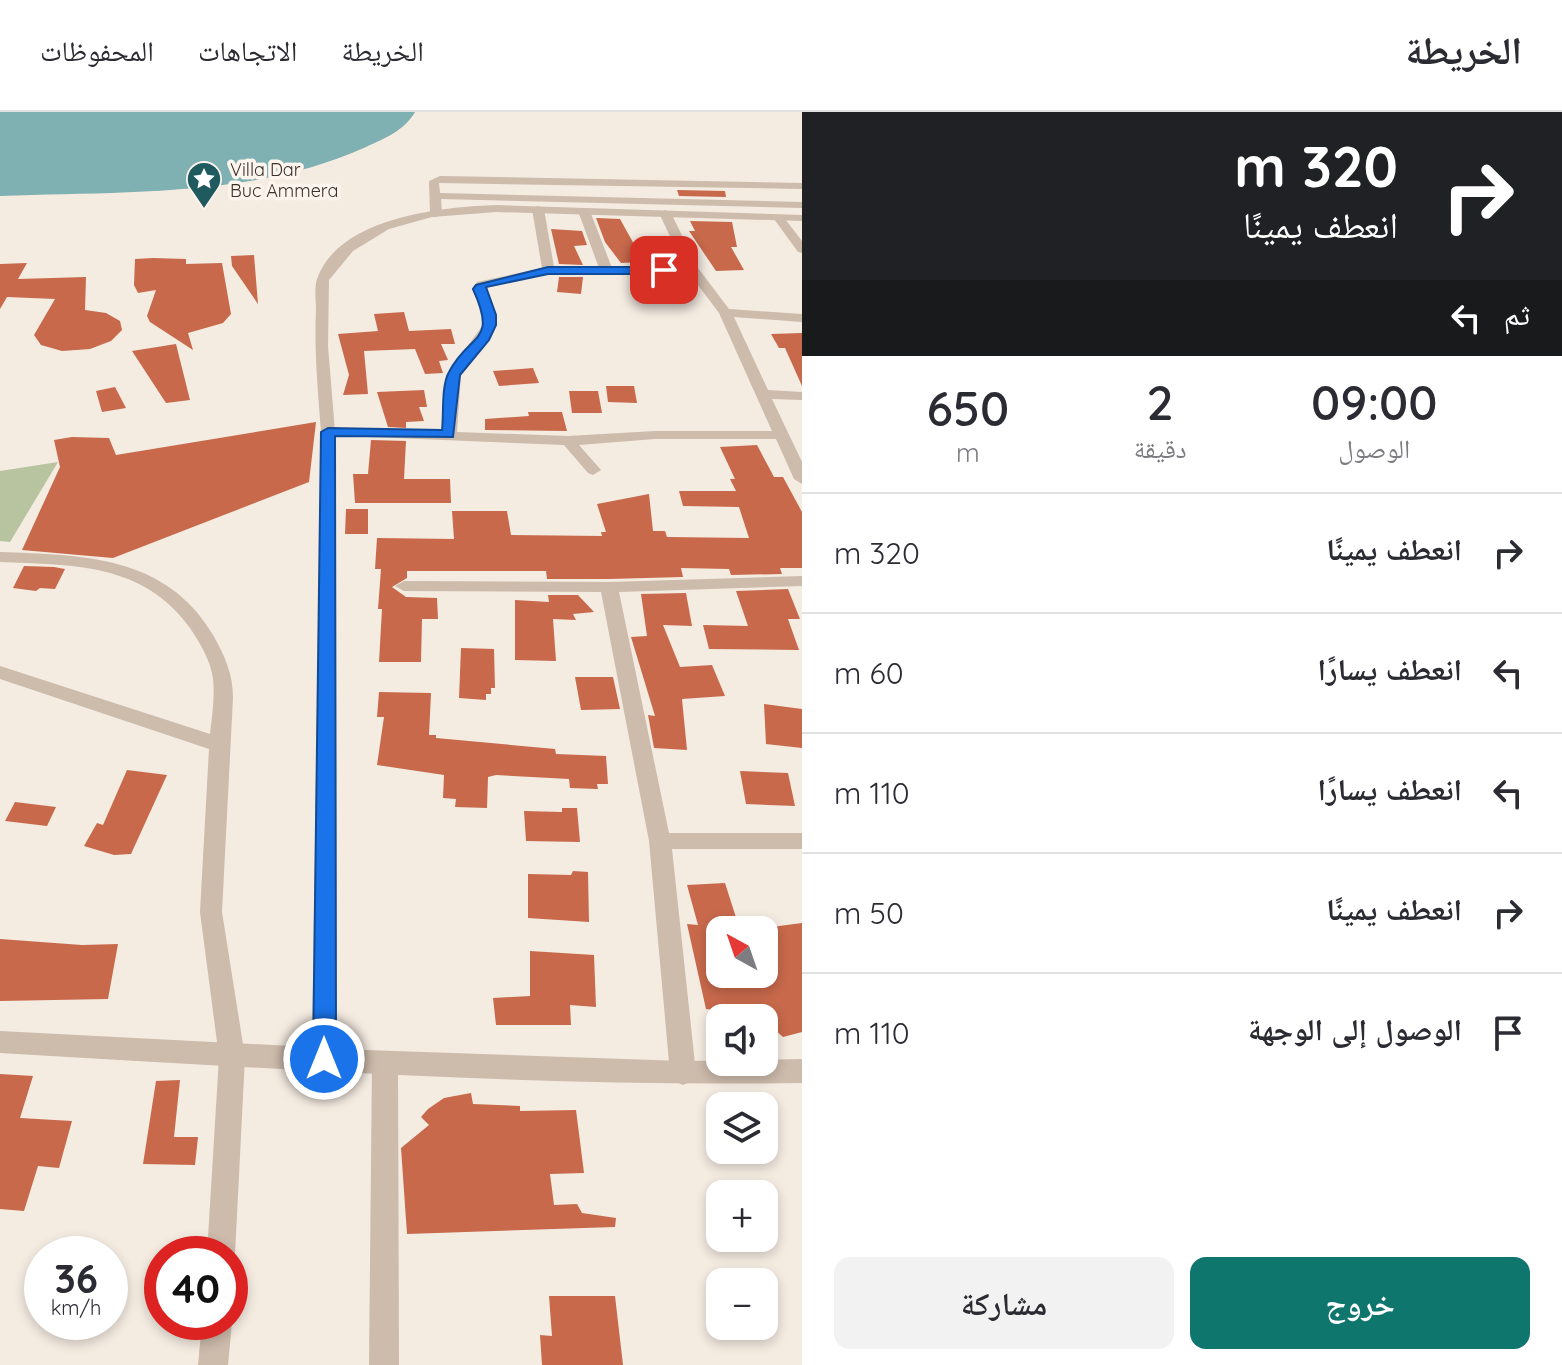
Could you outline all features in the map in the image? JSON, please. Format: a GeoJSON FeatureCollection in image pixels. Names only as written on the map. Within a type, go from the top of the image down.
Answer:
{"type":"FeatureCollection","features":[{"type":"Feature","properties":{"kind":"street"},"geometry":{"type":"LineString","coordinates":[[436,214],[434,181],[440,179],[802,186]]}},
{"type":"Feature","properties":{"kind":"street"},"geometry":{"type":"LineString","coordinates":[[435,196],[802,205]]}},
{"type":"Feature","properties":{"kind":"street"},"geometry":{"type":"LineString","coordinates":[[538,209],[548,270]]}},
{"type":"Feature","properties":{"kind":"street"},"geometry":{"type":"LineString","coordinates":[[324,1059],[328,432],[321,346],[323,280],[327,271],[344,252],[369,234],[411,218],[436,214],[538,209],[802,218]]}},
{"type":"Feature","properties":{"kind":"street"},"geometry":{"type":"LineString","coordinates":[[584,211],[607,272]]}},
{"type":"Feature","properties":{"kind":"street"},"geometry":{"type":"LineString","coordinates":[[665,213],[692,269],[725,313],[802,479]]}},
{"type":"Feature","properties":{"kind":"street"},"geometry":{"type":"LineString","coordinates":[[778,217],[802,249]]}},
{"type":"Feature","properties":{"kind":"street"},"geometry":{"type":"LineString","coordinates":[[449,434],[454,374],[490,325],[490,315],[479,287],[548,270],[607,272],[692,269]]}},
{"type":"Feature","properties":{"kind":"street"},"geometry":{"type":"LineString","coordinates":[[725,313],[802,318]]}},
{"type":"Feature","properties":{"kind":"street"},"geometry":{"type":"LineString","coordinates":[[763,394],[802,396]]}},
{"type":"Feature","properties":{"kind":"street"},"geometry":{"type":"LineString","coordinates":[[328,432],[449,434],[568,441],[655,435],[780,435]]}},
{"type":"Feature","properties":{"kind":"street"},"geometry":{"type":"LineString","coordinates":[[568,441],[593,470]]}},
{"type":"Feature","properties":{"kind":"street"},"geometry":{"type":"LineString","coordinates":[[0,557],[97,562],[122,568],[163,588],[196,621],[221,673],[211,912],[232,1057],[222,1236]]}},
{"type":"Feature","properties":{"kind":"street"},"geometry":{"type":"LineString","coordinates":[[404,586],[609,587],[802,581]]}},
{"type":"Feature","properties":{"kind":"street"},"geometry":{"type":"LineString","coordinates":[[609,587],[660,841],[683,1073]]}},
{"type":"Feature","properties":{"kind":"street"},"geometry":{"type":"LineString","coordinates":[[0,672],[219,745]]}},
{"type":"Feature","properties":{"kind":"street"},"geometry":{"type":"LineString","coordinates":[[660,841],[802,841]]}},
{"type":"Feature","properties":{"kind":"street"},"geometry":{"type":"LineString","coordinates":[[0,1042],[385,1063],[683,1073],[802,1071]]}},
{"type":"Feature","properties":{"kind":"street"},"geometry":{"type":"LineString","coordinates":[[384,1365],[385,1063]]}},
{"type":"Feature","properties":{"kind":"street"},"geometry":{"type":"LineString","coordinates":[[213,1365],[215,1340]]}},
{"type":"Feature","properties":{"kind":"green space"},"geometry":{"type":"Polygon","coordinates":[[[58,462],[10,542],[0,541],[0,471],[58,462]]]}},
{"type":"Feature","properties":{"kind":"water"},"geometry":{"type":"Polygon","coordinates":[[[0,112],[415,112],[400,129],[366,147],[323,164],[279,175],[186,189],[0,196],[0,112]]]}},
{"type":"Feature","properties":{"kind":"building"},"geometry":{"type":"Polygon","coordinates":[[[677,190],[725,191],[726,197],[679,196],[677,190]]]}},
{"type":"Feature","properties":{"kind":"building"},"geometry":{"type":"Polygon","coordinates":[[[596,218],[620,219],[635,246],[654,245],[661,261],[621,263],[605,242],[596,218]]]}},
{"type":"Feature","properties":{"kind":"building"},"geometry":{"type":"Polygon","coordinates":[[[690,221],[732,222],[737,247],[731,247],[744,270],[716,271],[689,231],[695,231],[690,221]]]}},
{"type":"Feature","properties":{"kind":"building"},"geometry":{"type":"Polygon","coordinates":[[[551,229],[582,231],[587,245],[574,246],[583,265],[559,264],[551,229]]]}},
{"type":"Feature","properties":{"kind":"building"},"geometry":{"type":"Polygon","coordinates":[[[254,255],[258,304],[232,266],[231,256],[254,255]]]}},
{"type":"Feature","properties":{"kind":"building"},"geometry":{"type":"Polygon","coordinates":[[[135,259],[186,259],[186,264],[222,263],[231,314],[223,323],[188,333],[193,350],[150,322],[147,316],[156,290],[138,293],[134,285],[135,259]]]}},
{"type":"Feature","properties":{"kind":"building"},"geometry":{"type":"Polygon","coordinates":[[[27,263],[18,279],[86,277],[85,310],[106,313],[120,321],[122,330],[111,341],[90,349],[62,351],[41,345],[34,335],[55,299],[7,297],[0,309],[0,264],[27,263]]]}},
{"type":"Feature","properties":{"kind":"building"},"geometry":{"type":"Polygon","coordinates":[[[559,277],[583,277],[581,294],[557,292],[559,277]]]}},
{"type":"Feature","properties":{"kind":"building"},"geometry":{"type":"Polygon","coordinates":[[[404,312],[409,331],[451,329],[455,344],[441,344],[448,360],[439,361],[443,373],[425,374],[415,349],[364,351],[368,394],[343,395],[349,375],[338,334],[378,331],[374,314],[404,312]]]}},
{"type":"Feature","properties":{"kind":"building"},"geometry":{"type":"Polygon","coordinates":[[[802,333],[802,386],[785,348],[779,348],[771,334],[802,333]]]}},
{"type":"Feature","properties":{"kind":"building"},"geometry":{"type":"Polygon","coordinates":[[[176,344],[190,400],[166,403],[132,351],[176,344]]]}},
{"type":"Feature","properties":{"kind":"building"},"geometry":{"type":"Polygon","coordinates":[[[533,368],[539,383],[499,386],[493,371],[533,368]]]}},
{"type":"Feature","properties":{"kind":"building"},"geometry":{"type":"Polygon","coordinates":[[[606,386],[634,386],[637,403],[608,402],[606,386]]]}},
{"type":"Feature","properties":{"kind":"building"},"geometry":{"type":"Polygon","coordinates":[[[115,387],[126,408],[102,412],[96,391],[115,387]]]}},
{"type":"Feature","properties":{"kind":"building"},"geometry":{"type":"Polygon","coordinates":[[[424,390],[427,407],[419,407],[424,421],[406,422],[406,428],[388,427],[377,392],[424,390]]]}},
{"type":"Feature","properties":{"kind":"building"},"geometry":{"type":"Polygon","coordinates":[[[569,391],[598,391],[602,413],[572,413],[569,391]]]}},
{"type":"Feature","properties":{"kind":"building"},"geometry":{"type":"Polygon","coordinates":[[[528,412],[562,412],[567,431],[485,430],[485,419],[529,416],[528,412]]]}},
{"type":"Feature","properties":{"kind":"building"},"geometry":{"type":"Polygon","coordinates":[[[316,422],[309,482],[113,558],[22,550],[60,467],[54,440],[109,438],[116,455],[316,422]]]}},
{"type":"Feature","properties":{"kind":"building"},"geometry":{"type":"Polygon","coordinates":[[[371,440],[406,441],[404,479],[450,479],[451,503],[355,503],[353,474],[368,474],[371,440]]]}},
{"type":"Feature","properties":{"kind":"building"},"geometry":{"type":"Polygon","coordinates":[[[757,445],[774,477],[783,477],[802,512],[802,568],[780,568],[782,574],[731,575],[729,569],[681,568],[683,577],[609,579],[547,579],[546,571],[407,571],[407,578],[392,587],[406,597],[437,598],[438,619],[422,619],[421,662],[379,662],[382,609],[378,609],[381,569],[375,569],[377,538],[454,539],[452,511],[507,511],[511,535],[602,536],[601,532],[606,532],[597,504],[649,494],[653,531],[665,531],[667,537],[749,538],[739,507],[683,506],[679,491],[736,491],[730,479],[735,479],[720,447],[757,445]]]}},
{"type":"Feature","properties":{"kind":"building"},"geometry":{"type":"Polygon","coordinates":[[[346,509],[368,509],[368,534],[345,534],[346,509]]]}},
{"type":"Feature","properties":{"kind":"building"},"geometry":{"type":"Polygon","coordinates":[[[24,566],[65,569],[55,589],[40,588],[36,591],[13,588],[24,566]]]}},
{"type":"Feature","properties":{"kind":"building"},"geometry":{"type":"Polygon","coordinates":[[[788,589],[800,619],[788,619],[799,650],[709,649],[703,625],[748,626],[736,591],[788,589]]]}},
{"type":"Feature","properties":{"kind":"building"},"geometry":{"type":"Polygon","coordinates":[[[686,593],[692,626],[663,625],[680,667],[712,665],[725,696],[682,699],[687,750],[654,748],[648,715],[655,716],[631,637],[647,636],[641,594],[686,593]]]}},
{"type":"Feature","properties":{"kind":"building"},"geometry":{"type":"Polygon","coordinates":[[[548,595],[578,595],[594,612],[573,614],[576,620],[553,619],[556,661],[515,660],[515,600],[549,602],[548,595]]]}},
{"type":"Feature","properties":{"kind":"building"},"geometry":{"type":"Polygon","coordinates":[[[461,648],[494,649],[495,688],[491,688],[491,694],[486,694],[486,700],[459,698],[461,648]]]}},
{"type":"Feature","properties":{"kind":"building"},"geometry":{"type":"Polygon","coordinates":[[[575,677],[613,677],[620,709],[581,710],[575,677]]]}},
{"type":"Feature","properties":{"kind":"building"},"geometry":{"type":"Polygon","coordinates":[[[379,692],[431,693],[429,735],[436,735],[436,738],[555,749],[556,754],[606,756],[608,784],[597,784],[598,789],[570,788],[569,779],[496,775],[488,777],[487,808],[455,807],[456,799],[443,798],[444,775],[377,765],[384,717],[377,717],[379,692]]]}},
{"type":"Feature","properties":{"kind":"building"},"geometry":{"type":"Polygon","coordinates":[[[764,704],[802,709],[802,748],[766,744],[764,704]]]}},
{"type":"Feature","properties":{"kind":"building"},"geometry":{"type":"Polygon","coordinates":[[[127,770],[167,775],[131,854],[114,855],[84,846],[97,823],[103,825],[127,770]]]}},
{"type":"Feature","properties":{"kind":"building"},"geometry":{"type":"Polygon","coordinates":[[[740,771],[788,773],[795,806],[746,804],[740,771]]]}},
{"type":"Feature","properties":{"kind":"building"},"geometry":{"type":"Polygon","coordinates":[[[15,802],[56,807],[47,826],[5,821],[15,802]]]}},
{"type":"Feature","properties":{"kind":"building"},"geometry":{"type":"Polygon","coordinates":[[[562,808],[577,808],[580,842],[526,841],[524,811],[562,812],[562,808]]]}},
{"type":"Feature","properties":{"kind":"building"},"geometry":{"type":"Polygon","coordinates":[[[573,871],[588,872],[589,922],[528,918],[528,874],[571,875],[573,871]]]}},
{"type":"Feature","properties":{"kind":"building"},"geometry":{"type":"Polygon","coordinates":[[[725,883],[736,916],[706,916],[706,988],[778,988],[778,926],[802,923],[802,1032],[783,1037],[778,1033],[778,1004],[706,1004],[706,1009],[687,924],[698,925],[687,885],[725,883]]]}},
{"type":"Feature","properties":{"kind":"building"},"geometry":{"type":"Polygon","coordinates":[[[0,939],[82,945],[118,944],[108,999],[0,1001],[0,939]]]}},
{"type":"Feature","properties":{"kind":"building"},"geometry":{"type":"Polygon","coordinates":[[[530,951],[594,955],[596,1007],[570,1005],[571,1025],[496,1025],[493,998],[530,996],[530,951]]]}},
{"type":"Feature","properties":{"kind":"building"},"geometry":{"type":"Polygon","coordinates":[[[0,1074],[33,1076],[20,1118],[72,1121],[59,1168],[38,1166],[24,1211],[0,1209],[0,1074]]]}},
{"type":"Feature","properties":{"kind":"building"},"geometry":{"type":"Polygon","coordinates":[[[180,1080],[174,1137],[198,1137],[195,1165],[143,1164],[156,1081],[180,1080]]]}},
{"type":"Feature","properties":{"kind":"building"},"geometry":{"type":"Polygon","coordinates":[[[471,1093],[473,1104],[520,1106],[520,1111],[576,1110],[584,1173],[550,1174],[554,1205],[577,1204],[582,1213],[616,1218],[615,1227],[407,1234],[401,1148],[429,1125],[421,1117],[428,1109],[444,1098],[471,1093]]]}},
{"type":"Feature","properties":{"kind":"building"},"geometry":{"type":"Polygon","coordinates":[[[549,1296],[615,1296],[623,1365],[542,1365],[540,1335],[552,1336],[549,1296]]]}},
{"type":"Feature","properties":{"kind":"place","name":"Villa Dar Buc Ammera"},"geometry":{"type":"Point","coordinates":[204,210]}},
{"type":"Feature","properties":{"kind":"route"},"geometry":{"type":"LineString","coordinates":[[324,1059],[328,432],[449,434],[450,393],[454,374],[475,350],[490,325],[490,315],[478,289],[481,285],[548,270],[664,270]]}}]}
